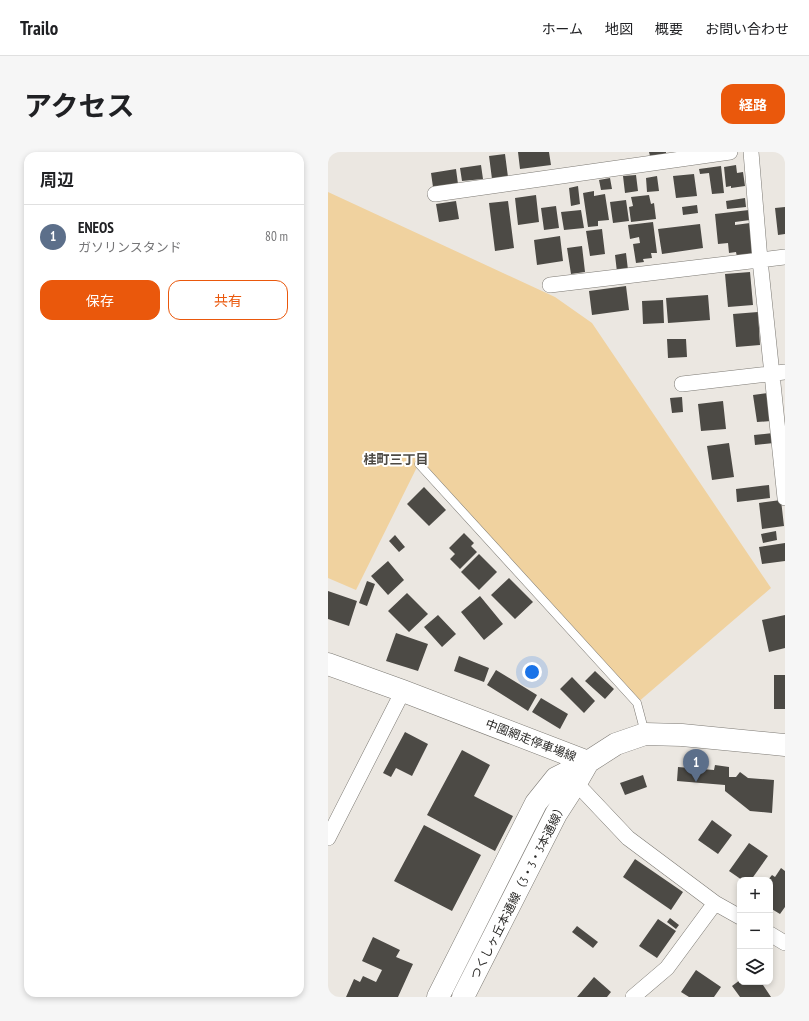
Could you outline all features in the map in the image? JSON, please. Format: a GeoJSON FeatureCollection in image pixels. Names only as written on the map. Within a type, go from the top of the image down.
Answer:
{"type":"FeatureCollection","features":[{"type":"Feature","properties":{"kind":"street"},"geometry":{"type":"LineString","coordinates":[[435,194],[730,152]]}},
{"type":"Feature","properties":{"kind":"street"},"geometry":{"type":"LineString","coordinates":[[751,152],[760,260],[778,372],[785,492]]}},
{"type":"Feature","properties":{"kind":"street"},"geometry":{"type":"LineString","coordinates":[[550,285],[785,257]]}},
{"type":"Feature","properties":{"kind":"street"},"geometry":{"type":"LineString","coordinates":[[682,384],[778,372]]}},
{"type":"Feature","properties":{"kind":"street","name":"中園網走停車場線"},"geometry":{"type":"LineString","coordinates":[[328,664],[588,762],[616,744],[645,734],[682,735],[785,745]]}},
{"type":"Feature","properties":{"kind":"street"},"geometry":{"type":"LineString","coordinates":[[328,838],[403,691]]}},
{"type":"Feature","properties":{"kind":"street","name":"つくしヶ丘本通線（3・3・3本通線）"},"geometry":{"type":"LineString","coordinates":[[463,997],[556,814],[576,784],[588,762]]}},
{"type":"Feature","properties":{"kind":"street","name":"つくしヶ丘本通線（3・3・3本通線）"},"geometry":{"type":"LineString","coordinates":[[438,997],[536,803],[556,778],[588,762]]}},
{"type":"Feature","properties":{"kind":"street"},"geometry":{"type":"LineString","coordinates":[[576,784],[628,838],[715,903],[737,915]]}},
{"type":"Feature","properties":{"kind":"street"},"geometry":{"type":"LineString","coordinates":[[633,997],[667,968],[715,903]]}},
{"type":"Feature","properties":{"kind":"street"},"geometry":{"type":"LineString","coordinates":[[773,936],[785,943]]}},
{"type":"Feature","properties":{"kind":"lane"},"geometry":{"type":"LineString","coordinates":[[419,464],[637,703],[645,734]]}},
{"type":"Feature","properties":{"kind":"shaded area"},"geometry":{"type":"Polygon","coordinates":[[[328,192],[555,297],[592,323],[771,588],[637,703],[418,465],[356,590],[328,578],[328,192]]]}},
{"type":"Feature","properties":{"kind":"building"},"geometry":{"type":"Polygon","coordinates":[[[518,152],[549,152],[551,165],[520,169],[518,152]]]}},
{"type":"Feature","properties":{"kind":"building"},"geometry":{"type":"Polygon","coordinates":[[[649,152],[666,152],[666,154],[650,156],[649,152]]]}},
{"type":"Feature","properties":{"kind":"building"},"geometry":{"type":"Polygon","coordinates":[[[505,154],[508,177],[492,179],[489,156],[505,154]]]}},
{"type":"Feature","properties":{"kind":"building"},"geometry":{"type":"Polygon","coordinates":[[[481,165],[483,179],[462,181],[460,168],[481,165]]]}},
{"type":"Feature","properties":{"kind":"building"},"geometry":{"type":"Polygon","coordinates":[[[736,165],[737,173],[743,172],[745,186],[731,188],[731,186],[726,187],[724,167],[736,165]]]}},
{"type":"Feature","properties":{"kind":"building"},"geometry":{"type":"Polygon","coordinates":[[[721,166],[724,193],[712,194],[709,173],[700,174],[699,169],[721,166]]]}},
{"type":"Feature","properties":{"kind":"building"},"geometry":{"type":"Polygon","coordinates":[[[456,169],[458,184],[433,187],[431,173],[456,169]]]}},
{"type":"Feature","properties":{"kind":"building"},"geometry":{"type":"Polygon","coordinates":[[[694,174],[697,196],[676,198],[673,176],[694,174]]]}},
{"type":"Feature","properties":{"kind":"building"},"geometry":{"type":"Polygon","coordinates":[[[636,175],[638,191],[625,193],[623,176],[636,175]]]}},
{"type":"Feature","properties":{"kind":"building"},"geometry":{"type":"Polygon","coordinates":[[[657,176],[659,191],[647,192],[646,178],[657,176]]]}},
{"type":"Feature","properties":{"kind":"building"},"geometry":{"type":"Polygon","coordinates":[[[610,178],[612,189],[601,190],[599,180],[610,178]]]}},
{"type":"Feature","properties":{"kind":"building"},"geometry":{"type":"Polygon","coordinates":[[[578,186],[580,204],[571,206],[569,188],[578,186]]]}},
{"type":"Feature","properties":{"kind":"building"},"geometry":{"type":"Polygon","coordinates":[[[594,191],[594,196],[605,194],[609,220],[598,221],[598,226],[588,227],[583,193],[594,191]]]}},
{"type":"Feature","properties":{"kind":"building"},"geometry":{"type":"Polygon","coordinates":[[[536,195],[539,222],[518,225],[515,198],[536,195]]]}},
{"type":"Feature","properties":{"kind":"building"},"geometry":{"type":"Polygon","coordinates":[[[649,195],[651,204],[654,203],[656,219],[631,222],[629,207],[633,206],[631,197],[649,195]]]}},
{"type":"Feature","properties":{"kind":"building"},"geometry":{"type":"Polygon","coordinates":[[[745,198],[746,207],[727,209],[726,201],[745,198]]]}},
{"type":"Feature","properties":{"kind":"building"},"geometry":{"type":"Polygon","coordinates":[[[626,200],[629,221],[613,223],[610,202],[626,200]]]}},
{"type":"Feature","properties":{"kind":"building"},"geometry":{"type":"Polygon","coordinates":[[[456,201],[459,219],[439,222],[436,204],[456,201]]]}},
{"type":"Feature","properties":{"kind":"building"},"geometry":{"type":"Polygon","coordinates":[[[508,201],[514,248],[495,251],[489,203],[508,201]]]}},
{"type":"Feature","properties":{"kind":"building"},"geometry":{"type":"Polygon","coordinates":[[[697,205],[698,213],[683,215],[682,207],[697,205]]]}},
{"type":"Feature","properties":{"kind":"building"},"geometry":{"type":"Polygon","coordinates":[[[556,206],[559,228],[544,230],[541,208],[556,206]]]}},
{"type":"Feature","properties":{"kind":"building"},"geometry":{"type":"Polygon","coordinates":[[[785,207],[785,234],[778,235],[775,208],[785,207]]]}},
{"type":"Feature","properties":{"kind":"building"},"geometry":{"type":"Polygon","coordinates":[[[581,210],[584,228],[564,230],[561,212],[581,210]]]}},
{"type":"Feature","properties":{"kind":"building"},"geometry":{"type":"Polygon","coordinates":[[[749,210],[750,220],[735,222],[735,225],[750,223],[754,255],[737,257],[736,252],[729,253],[728,243],[718,244],[715,214],[749,210]]]}},
{"type":"Feature","properties":{"kind":"building"},"geometry":{"type":"Polygon","coordinates":[[[653,222],[657,253],[651,253],[652,258],[643,259],[644,262],[636,263],[633,244],[640,243],[639,237],[630,239],[628,225],[653,222]]]}},
{"type":"Feature","properties":{"kind":"building"},"geometry":{"type":"Polygon","coordinates":[[[700,224],[703,248],[662,254],[658,229],[700,224]]]}},
{"type":"Feature","properties":{"kind":"building"},"geometry":{"type":"Polygon","coordinates":[[[602,229],[605,254],[590,256],[586,231],[602,229]]]}},
{"type":"Feature","properties":{"kind":"building"},"geometry":{"type":"Polygon","coordinates":[[[560,236],[563,261],[537,265],[534,240],[560,236]]]}},
{"type":"Feature","properties":{"kind":"building"},"geometry":{"type":"Polygon","coordinates":[[[582,246],[585,272],[571,274],[567,248],[582,246]]]}},
{"type":"Feature","properties":{"kind":"building"},"geometry":{"type":"Polygon","coordinates":[[[626,253],[628,270],[617,272],[615,255],[626,253]]]}},
{"type":"Feature","properties":{"kind":"building"},"geometry":{"type":"Polygon","coordinates":[[[750,272],[753,305],[728,307],[725,274],[750,272]]]}},
{"type":"Feature","properties":{"kind":"building"},"geometry":{"type":"Polygon","coordinates":[[[626,286],[629,310],[592,315],[589,291],[626,286]]]}},
{"type":"Feature","properties":{"kind":"building"},"geometry":{"type":"Polygon","coordinates":[[[708,295],[710,320],[668,323],[666,298],[708,295]]]}},
{"type":"Feature","properties":{"kind":"building"},"geometry":{"type":"Polygon","coordinates":[[[663,300],[664,323],[643,324],[642,301],[663,300]]]}},
{"type":"Feature","properties":{"kind":"building"},"geometry":{"type":"Polygon","coordinates":[[[758,312],[760,345],[736,347],[733,314],[758,312]]]}},
{"type":"Feature","properties":{"kind":"building"},"geometry":{"type":"Polygon","coordinates":[[[667,339],[686,339],[687,357],[668,358],[667,339]]]}},
{"type":"Feature","properties":{"kind":"building"},"geometry":{"type":"Polygon","coordinates":[[[768,393],[771,421],[757,422],[753,395],[768,393]]]}},
{"type":"Feature","properties":{"kind":"building"},"geometry":{"type":"Polygon","coordinates":[[[682,397],[683,412],[672,413],[670,398],[682,397]]]}},
{"type":"Feature","properties":{"kind":"building"},"geometry":{"type":"Polygon","coordinates":[[[723,401],[726,429],[701,431],[698,404],[723,401]]]}},
{"type":"Feature","properties":{"kind":"building"},"geometry":{"type":"Polygon","coordinates":[[[773,433],[774,443],[755,445],[754,435],[773,433]]]}},
{"type":"Feature","properties":{"kind":"building"},"geometry":{"type":"Polygon","coordinates":[[[729,443],[734,477],[712,480],[707,446],[729,443]]]}},
{"type":"Feature","properties":{"kind":"building"},"geometry":{"type":"Polygon","coordinates":[[[769,485],[770,498],[737,502],[736,489],[769,485]]]}},
{"type":"Feature","properties":{"kind":"building"},"geometry":{"type":"Polygon","coordinates":[[[424,487],[446,510],[429,526],[407,504],[424,487]]]}},
{"type":"Feature","properties":{"kind":"building"},"geometry":{"type":"Polygon","coordinates":[[[781,500],[784,526],[762,529],[759,503],[781,500]]]}},
{"type":"Feature","properties":{"kind":"building"},"geometry":{"type":"Polygon","coordinates":[[[776,531],[777,540],[763,543],[761,534],[776,531]]]}},
{"type":"Feature","properties":{"kind":"building"},"geometry":{"type":"Polygon","coordinates":[[[464,533],[474,543],[471,546],[477,552],[460,569],[450,559],[455,554],[449,548],[464,533]]]}},
{"type":"Feature","properties":{"kind":"building"},"geometry":{"type":"Polygon","coordinates":[[[395,535],[405,547],[399,552],[389,541],[395,535]]]}},
{"type":"Feature","properties":{"kind":"building"},"geometry":{"type":"Polygon","coordinates":[[[785,543],[785,561],[762,564],[759,547],[785,543]]]}},
{"type":"Feature","properties":{"kind":"building"},"geometry":{"type":"Polygon","coordinates":[[[479,554],[497,572],[479,590],[461,572],[479,554]]]}},
{"type":"Feature","properties":{"kind":"building"},"geometry":{"type":"Polygon","coordinates":[[[388,561],[404,580],[388,595],[371,576],[388,561]]]}},
{"type":"Feature","properties":{"kind":"building"},"geometry":{"type":"Polygon","coordinates":[[[509,578],[533,602],[515,619],[491,595],[509,578]]]}},
{"type":"Feature","properties":{"kind":"building"},"geometry":{"type":"Polygon","coordinates":[[[367,581],[375,584],[367,606],[359,603],[367,581]]]}},
{"type":"Feature","properties":{"kind":"building"},"geometry":{"type":"Polygon","coordinates":[[[328,591],[357,601],[349,626],[328,619],[328,591]]]}},
{"type":"Feature","properties":{"kind":"building"},"geometry":{"type":"Polygon","coordinates":[[[407,593],[428,614],[409,632],[388,611],[407,593]]]}},
{"type":"Feature","properties":{"kind":"building"},"geometry":{"type":"Polygon","coordinates":[[[480,596],[503,624],[484,640],[461,612],[480,596]]]}},
{"type":"Feature","properties":{"kind":"building"},"geometry":{"type":"Polygon","coordinates":[[[438,615],[456,634],[442,647],[424,627],[438,615]]]}},
{"type":"Feature","properties":{"kind":"building"},"geometry":{"type":"Polygon","coordinates":[[[785,615],[785,648],[769,652],[762,620],[785,615]]]}},
{"type":"Feature","properties":{"kind":"building"},"geometry":{"type":"Polygon","coordinates":[[[396,633],[428,644],[418,671],[386,661],[396,633]]]}},
{"type":"Feature","properties":{"kind":"building"},"geometry":{"type":"Polygon","coordinates":[[[459,656],[489,668],[484,682],[454,671],[459,656]]]}},
{"type":"Feature","properties":{"kind":"building"},"geometry":{"type":"Polygon","coordinates":[[[496,670],[537,695],[528,711],[487,685],[496,670]]]}},
{"type":"Feature","properties":{"kind":"building"},"geometry":{"type":"Polygon","coordinates":[[[595,671],[614,689],[605,699],[585,681],[595,671]]]}},
{"type":"Feature","properties":{"kind":"building"},"geometry":{"type":"Polygon","coordinates":[[[774,675],[785,675],[785,709],[774,709],[774,675]]]}},
{"type":"Feature","properties":{"kind":"building"},"geometry":{"type":"Polygon","coordinates":[[[572,677],[595,701],[584,713],[560,689],[572,677]]]}},
{"type":"Feature","properties":{"kind":"building"},"geometry":{"type":"Polygon","coordinates":[[[541,698],[568,714],[560,729],[532,712],[541,698]]]}},
{"type":"Feature","properties":{"kind":"building"},"geometry":{"type":"Polygon","coordinates":[[[405,732],[428,744],[412,776],[396,768],[391,777],[383,773],[405,732]]]}},
{"type":"Feature","properties":{"kind":"building"},"geometry":{"type":"Polygon","coordinates":[[[462,750],[490,765],[474,796],[513,816],[495,851],[427,815],[462,750]]]}},
{"type":"Feature","properties":{"kind":"building"},"geometry":{"type":"Polygon","coordinates":[[[715,765],[729,767],[729,777],[736,777],[740,772],[748,778],[774,780],[772,813],[750,811],[725,791],[725,785],[677,781],[678,767],[714,770],[715,765]]]}},
{"type":"Feature","properties":{"kind":"building"},"geometry":{"type":"Polygon","coordinates":[[[643,775],[647,787],[625,795],[620,783],[643,775]]]}},
{"type":"Feature","properties":{"kind":"building"},"geometry":{"type":"Polygon","coordinates":[[[712,820],[732,835],[718,854],[698,840],[712,820]]]}},
{"type":"Feature","properties":{"kind":"building"},"geometry":{"type":"Polygon","coordinates":[[[424,825],[481,855],[452,911],[394,881],[424,825]]]}},
{"type":"Feature","properties":{"kind":"building"},"geometry":{"type":"Polygon","coordinates":[[[749,843],[768,856],[753,877],[738,877],[729,871],[749,843]]]}},
{"type":"Feature","properties":{"kind":"building"},"geometry":{"type":"Polygon","coordinates":[[[635,859],[683,892],[671,910],[623,877],[635,859]]]}},
{"type":"Feature","properties":{"kind":"building"},"geometry":{"type":"Polygon","coordinates":[[[781,868],[785,871],[785,907],[780,914],[773,910],[773,877],[770,877],[772,875],[775,877],[781,868]]]}},
{"type":"Feature","properties":{"kind":"building"},"geometry":{"type":"Polygon","coordinates":[[[670,918],[679,925],[676,929],[667,922],[670,918]]]}},
{"type":"Feature","properties":{"kind":"building"},"geometry":{"type":"Polygon","coordinates":[[[658,919],[676,931],[657,958],[639,946],[658,919]]]}},
{"type":"Feature","properties":{"kind":"building"},"geometry":{"type":"Polygon","coordinates":[[[577,926],[598,942],[593,948],[572,932],[577,926]]]}},
{"type":"Feature","properties":{"kind":"building"},"geometry":{"type":"Polygon","coordinates":[[[373,937],[400,950],[396,957],[413,964],[398,997],[346,997],[354,979],[360,982],[363,976],[376,982],[382,970],[362,961],[373,937]]]}},
{"type":"Feature","properties":{"kind":"building"},"geometry":{"type":"Polygon","coordinates":[[[696,970],[721,987],[714,997],[689,997],[681,992],[696,970]]]}},
{"type":"Feature","properties":{"kind":"building"},"geometry":{"type":"Polygon","coordinates":[[[594,977],[611,992],[607,997],[577,997],[594,977]]]}},
{"type":"Feature","properties":{"kind":"building"},"geometry":{"type":"Polygon","coordinates":[[[737,982],[737,985],[763,985],[771,997],[740,997],[732,986],[737,982]]]}},
{"type":"Feature","properties":{"kind":"place","name":"ENEOS"},"geometry":{"type":"Point","coordinates":[696,782]}},
{"type":"Feature","properties":{"kind":"district","name":"桂町三丁目"},"geometry":{"type":"Point","coordinates":[396,459]}}]}
